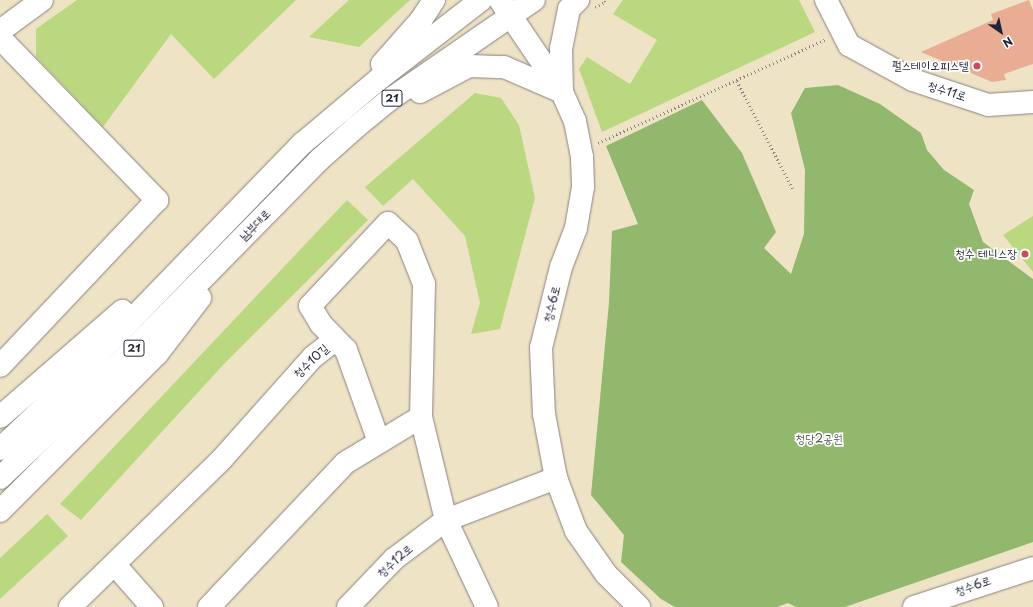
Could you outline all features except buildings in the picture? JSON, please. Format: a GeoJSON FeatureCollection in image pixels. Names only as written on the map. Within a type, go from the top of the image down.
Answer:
{"type":"FeatureCollection","features":[{"type":"Feature","properties":{"kind":"main road"},"geometry":{"type":"LineString","coordinates":[[0,31],[42,0]]}},
{"type":"Feature","properties":{"kind":"main road"},"geometry":{"type":"LineString","coordinates":[[339,112],[421,20],[434,0]]}},
{"type":"Feature","properties":{"kind":"main road","name":"남부대로"},"geometry":{"type":"LineString","coordinates":[[0,450],[73,380],[303,143],[339,112],[481,0]]}},
{"type":"Feature","properties":{"kind":"main road","name":"남부대로"},"geometry":{"type":"LineString","coordinates":[[0,478],[90,393],[265,215],[356,127],[505,7],[534,0]]}},
{"type":"Feature","properties":{"kind":"main road"},"geometry":{"type":"LineString","coordinates":[[356,127],[469,66],[504,67],[562,92],[561,49],[569,9],[578,0]]}},
{"type":"Feature","properties":{"kind":"main road","name":"청수11로"},"geometry":{"type":"LineString","coordinates":[[826,0],[841,32],[849,45],[914,80],[988,105],[1033,102]]}},
{"type":"Feature","properties":{"kind":"main road","name":"청수6로"},"geometry":{"type":"LineString","coordinates":[[505,7],[562,92],[575,121],[582,157],[583,187],[576,228],[561,267],[541,348],[544,414],[556,478],[576,531],[606,574],[639,607]]}},
{"type":"Feature","properties":{"kind":"main road"},"geometry":{"type":"LineString","coordinates":[[0,38],[157,200],[0,366]]}},
{"type":"Feature","properties":{"kind":"main road"},"geometry":{"type":"LineString","coordinates":[[0,511],[157,354],[265,215]]}},
{"type":"Feature","properties":{"kind":"main road"},"geometry":{"type":"LineString","coordinates":[[0,417],[232,216]]}},
{"type":"Feature","properties":{"kind":"main road","name":"청수10길"},"geometry":{"type":"LineString","coordinates":[[70,607],[115,565],[222,459],[312,356],[335,340],[310,306],[388,224],[407,241],[424,284],[421,417],[446,520]]}},
{"type":"Feature","properties":{"kind":"main road"},"geometry":{"type":"LineString","coordinates":[[335,340],[346,350],[379,442]]}},
{"type":"Feature","properties":{"kind":"main road"},"geometry":{"type":"LineString","coordinates":[[209,607],[345,463],[421,417]]}},
{"type":"Feature","properties":{"kind":"main road","name":"청수12로"},"geometry":{"type":"LineString","coordinates":[[348,607],[394,559],[446,520],[556,478]]}},
{"type":"Feature","properties":{"kind":"main road"},"geometry":{"type":"LineString","coordinates":[[446,520],[487,607]]}},
{"type":"Feature","properties":{"kind":"main road"},"geometry":{"type":"LineString","coordinates":[[115,565],[152,607]]}},
{"type":"Feature","properties":{"kind":"main road","name":"청수6로"},"geometry":{"type":"LineString","coordinates":[[914,607],[1033,568]]}},
{"type":"Feature","properties":{"kind":"path"},"geometry":{"type":"LineString","coordinates":[[594,145],[737,82],[841,32]]}},
{"type":"Feature","properties":{"kind":"path"},"geometry":{"type":"LineString","coordinates":[[737,82],[794,191]]}},
{"type":"Feature","properties":{"kind":"green space"},"geometry":{"type":"Polygon","coordinates":[[[77,0],[296,0],[214,79],[171,34],[103,127],[36,57],[36,29],[77,0]]]}},
{"type":"Feature","properties":{"kind":"green space"},"geometry":{"type":"Polygon","coordinates":[[[349,0],[410,0],[359,47],[309,37],[349,0]]]}},
{"type":"Feature","properties":{"kind":"green space"},"geometry":{"type":"Polygon","coordinates":[[[623,0],[799,0],[815,32],[602,132],[579,69],[587,57],[630,84],[657,40],[613,14],[623,0]]]}},
{"type":"Feature","properties":{"kind":"green space","name":"청당2공원"},"geometry":{"type":"Polygon","coordinates":[[[838,85],[880,104],[921,133],[927,150],[944,170],[974,190],[969,204],[983,242],[1033,279],[1033,542],[845,607],[796,607],[788,603],[777,607],[675,607],[661,599],[621,562],[624,535],[591,495],[609,302],[612,231],[638,224],[606,146],[702,100],[742,153],[776,232],[764,248],[791,274],[804,234],[805,170],[791,113],[805,88],[838,85]]]}},
{"type":"Feature","properties":{"kind":"green space"},"geometry":{"type":"Polygon","coordinates":[[[475,93],[501,98],[519,125],[535,198],[500,329],[471,334],[480,303],[465,236],[413,179],[383,206],[365,187],[475,93]]]}},
{"type":"Feature","properties":{"kind":"green space"},"geometry":{"type":"Polygon","coordinates":[[[347,200],[368,220],[224,364],[81,520],[60,504],[347,200]]]}},
{"type":"Feature","properties":{"kind":"green space","name":"청수 테니스장"},"geometry":{"type":"Polygon","coordinates":[[[1033,216],[1033,272],[1003,235],[1033,216]]]}},
{"type":"Feature","properties":{"kind":"green space"},"geometry":{"type":"Polygon","coordinates":[[[47,514],[68,536],[0,599],[0,558],[47,514]]]}},
{"type":"Feature","properties":{"kind":"place","name":"펄스테이오피스텔"},"geometry":{"type":"Point","coordinates":[977,66]}},
{"type":"Feature","properties":{"kind":"place","name":"청수 테니스장"},"geometry":{"type":"Point","coordinates":[1025,254]}}]}
